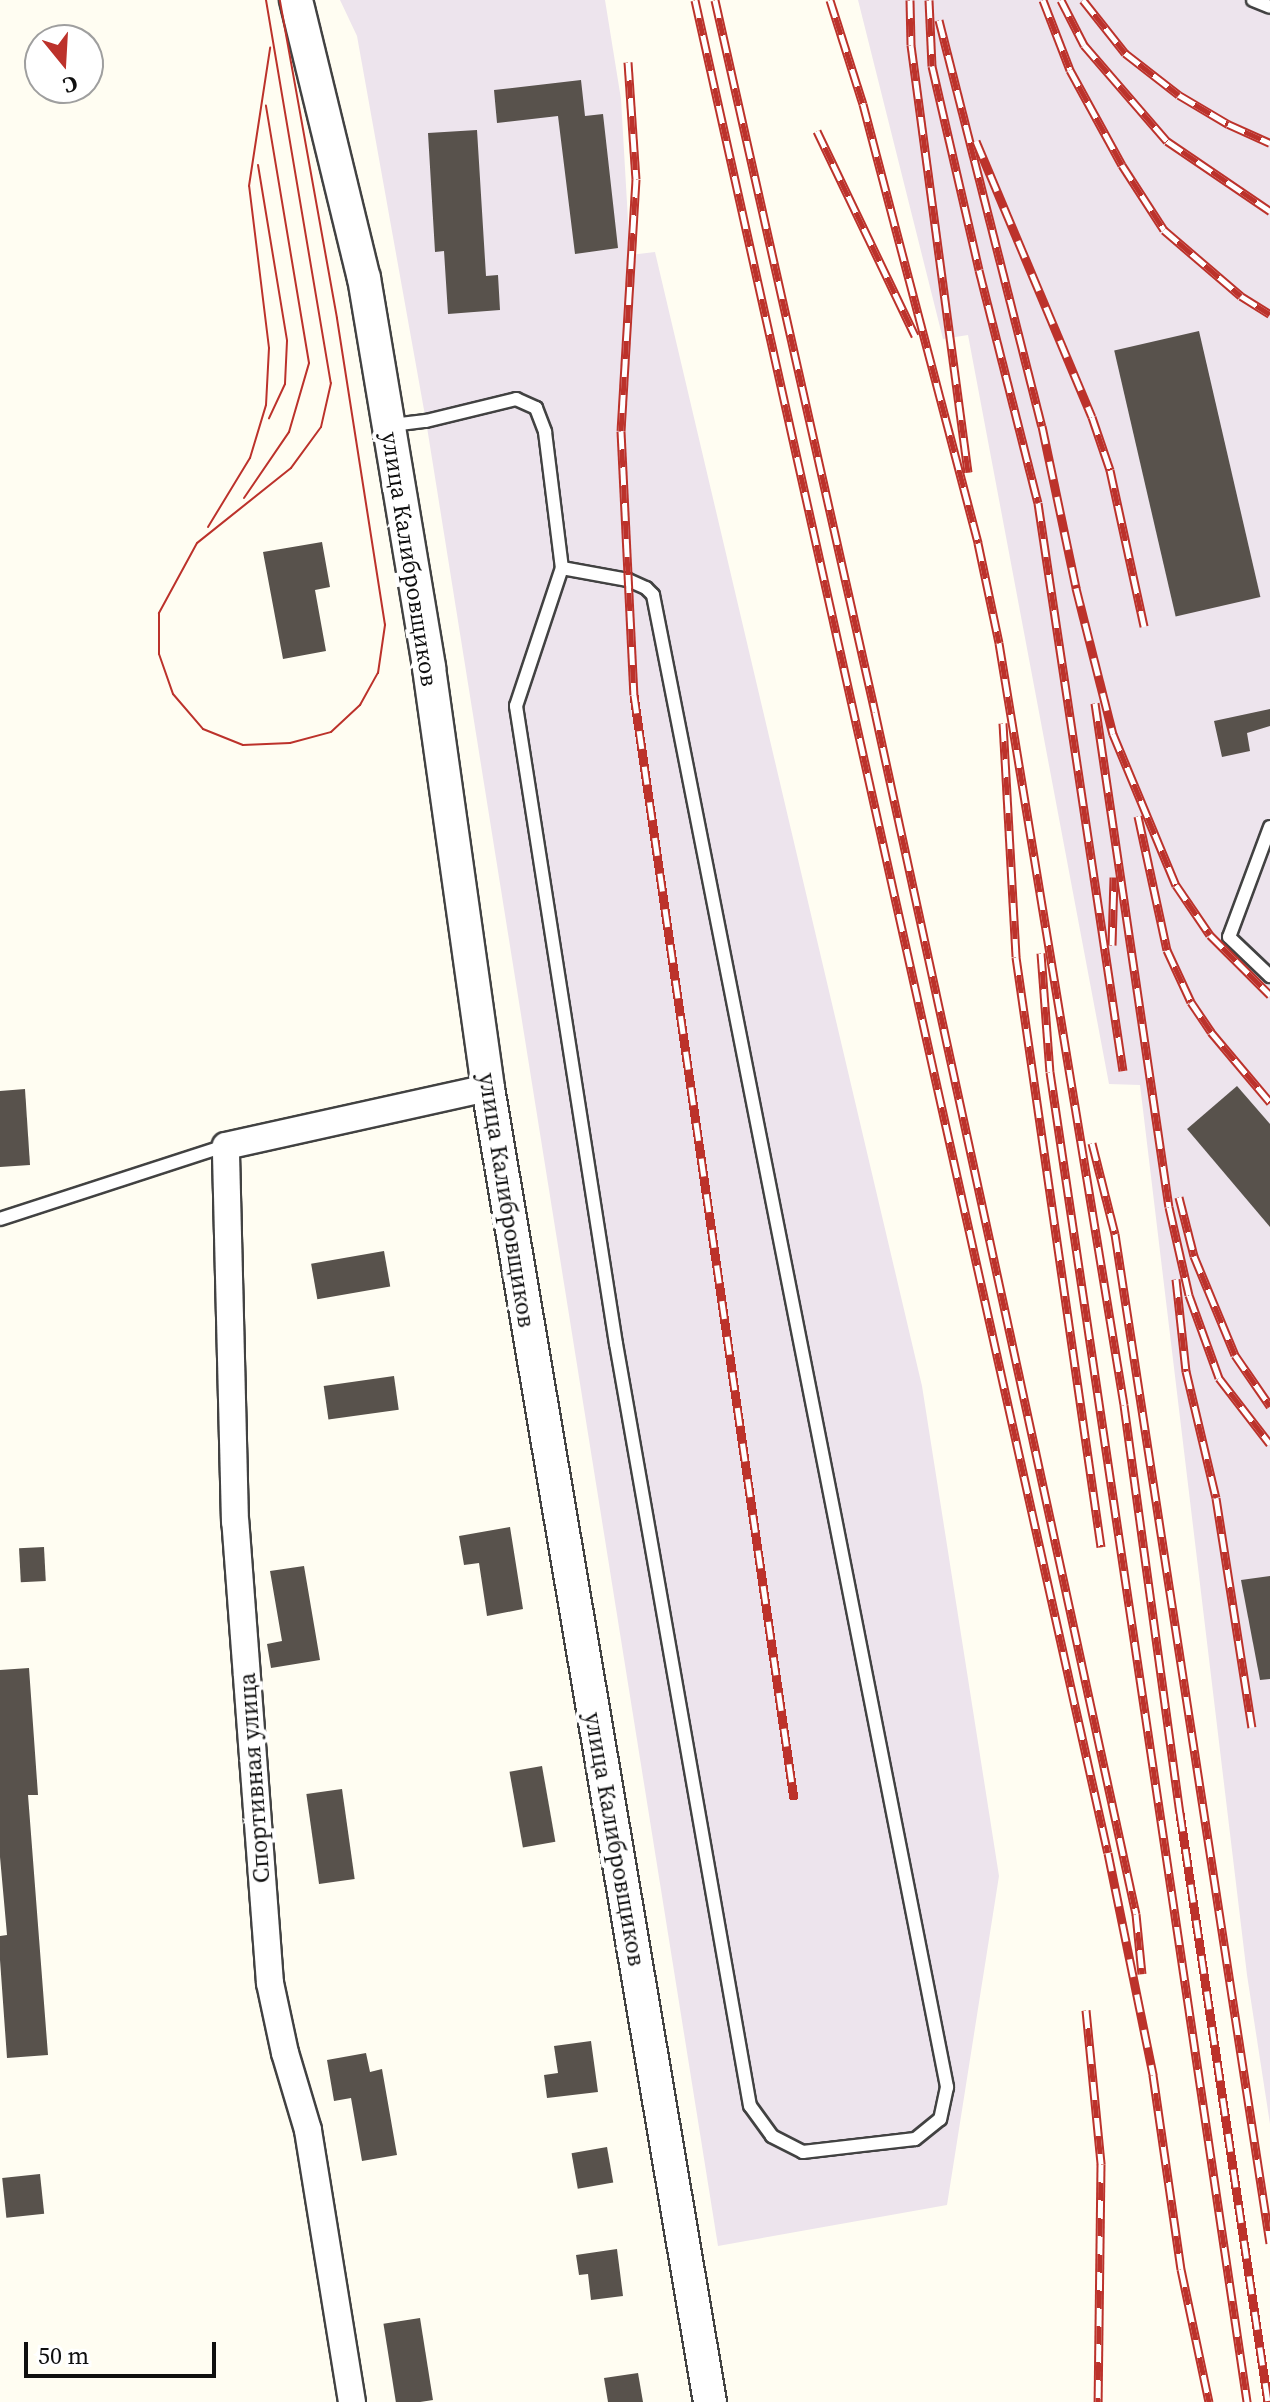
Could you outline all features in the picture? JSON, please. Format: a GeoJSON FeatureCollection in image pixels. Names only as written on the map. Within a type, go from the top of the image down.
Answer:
{"type":"FeatureCollection","features":[{"type":"Feature","properties":{"kind":"street","name":"улица Калибровщиков"},"geometry":{"type":"LineString","coordinates":[[296,0],[364,278],[429,668],[488,1088],[710,2402]]}},
{"type":"Feature","properties":{"kind":"street"},"geometry":{"type":"LineString","coordinates":[[226,1146],[488,1088]]}},
{"type":"Feature","properties":{"kind":"street","name":"Спортивная улица"},"geometry":{"type":"LineString","coordinates":[[226,1146],[235,1522],[270,1983],[285,2053],[308,2130],[352,2402]]}},
{"type":"Feature","properties":{"kind":"lane"},"geometry":{"type":"LineString","coordinates":[[1253,0],[1270,7]]}},
{"type":"Feature","properties":{"kind":"lane"},"geometry":{"type":"LineString","coordinates":[[388,425],[426,421],[516,399],[536,408],[545,432],[562,568],[516,706],[616,1344],[750,2106],[772,2136],[803,2152],[915,2139],[940,2119],[947,2087],[653,595],[646,588],[628,580],[562,568]]}},
{"type":"Feature","properties":{"kind":"lane"},"geometry":{"type":"LineString","coordinates":[[1270,827],[1229,937],[1270,976]]}},
{"type":"Feature","properties":{"kind":"lane"},"geometry":{"type":"LineString","coordinates":[[0,1219],[226,1146]]}},
{"type":"Feature","properties":{"kind":"shaded area"},"geometry":{"type":"Polygon","coordinates":[[[340,0],[605,0],[621,99],[630,255],[655,252],[922,1386],[999,1876],[947,2205],[718,2246],[426,421],[357,36],[340,0]]]}},
{"type":"Feature","properties":{"kind":"shaded area"},"geometry":{"type":"Polygon","coordinates":[[[858,0],[1270,0],[1270,2124],[1247,1975],[1140,1085],[1109,1084],[968,335],[943,339],[858,0]]]}},
{"type":"Feature","properties":{"kind":"building"},"geometry":{"type":"Polygon","coordinates":[[[581,80],[585,116],[603,114],[618,248],[575,254],[558,116],[497,123],[494,90],[581,80]]]}},
{"type":"Feature","properties":{"kind":"building"},"geometry":{"type":"Polygon","coordinates":[[[477,130],[486,276],[498,275],[500,310],[448,314],[444,251],[435,252],[428,133],[477,130]]]}},
{"type":"Feature","properties":{"kind":"building"},"geometry":{"type":"Polygon","coordinates":[[[1199,331],[1260,597],[1176,617],[1114,351],[1199,331]]]}},
{"type":"Feature","properties":{"kind":"building"},"geometry":{"type":"Polygon","coordinates":[[[322,542],[330,587],[315,590],[326,651],[283,659],[263,552],[322,542]]]}},
{"type":"Feature","properties":{"kind":"building"},"geometry":{"type":"Polygon","coordinates":[[[1270,709],[1270,726],[1247,733],[1250,751],[1222,757],[1214,721],[1270,709]]]}},
{"type":"Feature","properties":{"kind":"building"},"geometry":{"type":"Polygon","coordinates":[[[1237,1086],[1270,1124],[1270,1227],[1187,1129],[1237,1086]]]}},
{"type":"Feature","properties":{"kind":"building"},"geometry":{"type":"Polygon","coordinates":[[[25,1089],[30,1165],[0,1167],[0,1091],[25,1089]]]}},
{"type":"Feature","properties":{"kind":"building"},"geometry":{"type":"Polygon","coordinates":[[[384,1251],[390,1286],[317,1299],[311,1264],[384,1251]]]}},
{"type":"Feature","properties":{"kind":"building"},"geometry":{"type":"Polygon","coordinates":[[[394,1376],[399,1410],[328,1420],[324,1386],[394,1376]]]}},
{"type":"Feature","properties":{"kind":"building"},"geometry":{"type":"Polygon","coordinates":[[[510,1527],[523,1609],[487,1616],[479,1563],[464,1565],[459,1536],[510,1527]]]}},
{"type":"Feature","properties":{"kind":"building"},"geometry":{"type":"Polygon","coordinates":[[[44,1547],[46,1581],[21,1582],[19,1548],[44,1547]]]}},
{"type":"Feature","properties":{"kind":"building"},"geometry":{"type":"Polygon","coordinates":[[[304,1566],[320,1660],[271,1668],[267,1644],[282,1641],[270,1571],[304,1566]]]}},
{"type":"Feature","properties":{"kind":"building"},"geometry":{"type":"Polygon","coordinates":[[[1270,1576],[1270,1679],[1260,1680],[1241,1580],[1270,1576]]]}},
{"type":"Feature","properties":{"kind":"building"},"geometry":{"type":"Polygon","coordinates":[[[29,1668],[38,1795],[28,1795],[48,2055],[7,2058],[0,1960],[0,1936],[7,1935],[0,1857],[0,1670],[29,1668]]]}},
{"type":"Feature","properties":{"kind":"building"},"geometry":{"type":"Polygon","coordinates":[[[542,1766],[555,1842],[523,1848],[510,1772],[542,1766]]]}},
{"type":"Feature","properties":{"kind":"building"},"geometry":{"type":"Polygon","coordinates":[[[342,1789],[355,1879],[319,1884],[306,1794],[342,1789]]]}},
{"type":"Feature","properties":{"kind":"building"},"geometry":{"type":"Polygon","coordinates":[[[591,2041],[598,2092],[547,2098],[544,2075],[558,2073],[554,2046],[591,2041]]]}},
{"type":"Feature","properties":{"kind":"building"},"geometry":{"type":"Polygon","coordinates":[[[366,2053],[370,2072],[382,2069],[397,2155],[362,2161],[351,2098],[334,2101],[327,2060],[366,2053]]]}},
{"type":"Feature","properties":{"kind":"building"},"geometry":{"type":"Polygon","coordinates":[[[607,2147],[613,2182],[578,2189],[572,2153],[607,2147]]]}},
{"type":"Feature","properties":{"kind":"building"},"geometry":{"type":"Polygon","coordinates":[[[40,2174],[44,2214],[6,2218],[2,2178],[40,2174]]]}},
{"type":"Feature","properties":{"kind":"building"},"geometry":{"type":"Polygon","coordinates":[[[617,2249],[623,2296],[591,2300],[588,2274],[579,2275],[576,2255],[617,2249]]]}},
{"type":"Feature","properties":{"kind":"building"},"geometry":{"type":"Polygon","coordinates":[[[420,2318],[433,2400],[396,2402],[383,2324],[420,2318]]]}},
{"type":"Feature","properties":{"kind":"building"},"geometry":{"type":"Polygon","coordinates":[[[638,2373],[643,2402],[608,2402],[604,2378],[638,2373]]]}},
{"type":"Feature","properties":{"kind":"tram line"},"geometry":{"type":"LineString","coordinates":[[266,0],[331,383],[321,427],[291,468],[197,543],[159,613],[159,654],[173,694],[203,729],[243,745],[290,743],[331,732],[360,705],[378,673],[385,625],[337,318],[280,0]]}},
{"type":"Feature","properties":{"kind":"tram line"},"geometry":{"type":"LineString","coordinates":[[208,527],[250,458],[266,405],[269,348],[249,186],[270,48]]}},
{"type":"Feature","properties":{"kind":"tram line"},"geometry":{"type":"LineString","coordinates":[[244,498],[289,432],[309,363],[266,106]]}},
{"type":"Feature","properties":{"kind":"tram line"},"geometry":{"type":"LineString","coordinates":[[258,165],[287,341],[285,384],[269,419]]}},
{"type":"Feature","properties":{"kind":"railway"},"geometry":{"type":"LineString","coordinates":[[695,0],[1108,1853],[1153,2075],[1181,2269],[1209,2402]]}},
{"type":"Feature","properties":{"kind":"railway"},"geometry":{"type":"LineString","coordinates":[[715,0],[875,712],[1136,1914],[1142,1974]]}},
{"type":"Feature","properties":{"kind":"railway"},"geometry":{"type":"LineString","coordinates":[[830,0],[863,104],[978,543],[999,643],[1124,1405],[1180,1813],[1268,2402]]}},
{"type":"Feature","properties":{"kind":"railway"},"geometry":{"type":"LineString","coordinates":[[910,0],[911,45],[968,472]]}},
{"type":"Feature","properties":{"kind":"railway"},"geometry":{"type":"LineString","coordinates":[[929,0],[932,66],[979,270],[1038,503],[1123,1071]]}},
{"type":"Feature","properties":{"kind":"railway"},"geometry":{"type":"LineString","coordinates":[[1043,0],[1070,70],[1122,165],[1164,230],[1241,296],[1270,314]]}},
{"type":"Feature","properties":{"kind":"railway"},"geometry":{"type":"LineString","coordinates":[[1061,0],[1084,45],[1167,141],[1270,211]]}},
{"type":"Feature","properties":{"kind":"railway"},"geometry":{"type":"LineString","coordinates":[[1083,0],[1125,53],[1179,95],[1228,124],[1270,143]]}},
{"type":"Feature","properties":{"kind":"railway"},"geometry":{"type":"LineString","coordinates":[[939,20],[1042,426],[1076,588],[1113,734],[1176,885],[1210,935],[1270,995]]}},
{"type":"Feature","properties":{"kind":"railway"},"geometry":{"type":"LineString","coordinates":[[628,62],[636,179],[621,431],[634,695],[794,1799]]}},
{"type":"Feature","properties":{"kind":"railway"},"geometry":{"type":"LineString","coordinates":[[817,131],[915,336]]}},
{"type":"Feature","properties":{"kind":"railway"},"geometry":{"type":"LineString","coordinates":[[976,141],[1092,417],[1110,470],[1144,626]]}},
{"type":"Feature","properties":{"kind":"railway"},"geometry":{"type":"LineString","coordinates":[[1095,703],[1169,1207],[1189,1295],[1219,1378],[1270,1444]]}},
{"type":"Feature","properties":{"kind":"railway"},"geometry":{"type":"LineString","coordinates":[[1003,723],[1016,957],[1101,1547]]}},
{"type":"Feature","properties":{"kind":"railway"},"geometry":{"type":"LineString","coordinates":[[1138,816],[1167,950],[1191,1002],[1211,1032],[1270,1102]]}},
{"type":"Feature","properties":{"kind":"railway"},"geometry":{"type":"LineString","coordinates":[[1112,945],[1114,877]]}},
{"type":"Feature","properties":{"kind":"railway"},"geometry":{"type":"LineString","coordinates":[[1041,953],[1050,1072],[1247,2402]]}},
{"type":"Feature","properties":{"kind":"railway"},"geometry":{"type":"LineString","coordinates":[[1092,1143],[1115,1234],[1270,2243]]}},
{"type":"Feature","properties":{"kind":"railway"},"geometry":{"type":"LineString","coordinates":[[1179,1197],[1194,1256],[1235,1355],[1270,1406]]}},
{"type":"Feature","properties":{"kind":"railway"},"geometry":{"type":"LineString","coordinates":[[1176,1279],[1186,1371],[1216,1498],[1252,1727]]}},
{"type":"Feature","properties":{"kind":"railway"},"geometry":{"type":"LineString","coordinates":[[1086,2010],[1101,2164],[1098,2402]]}}]}
